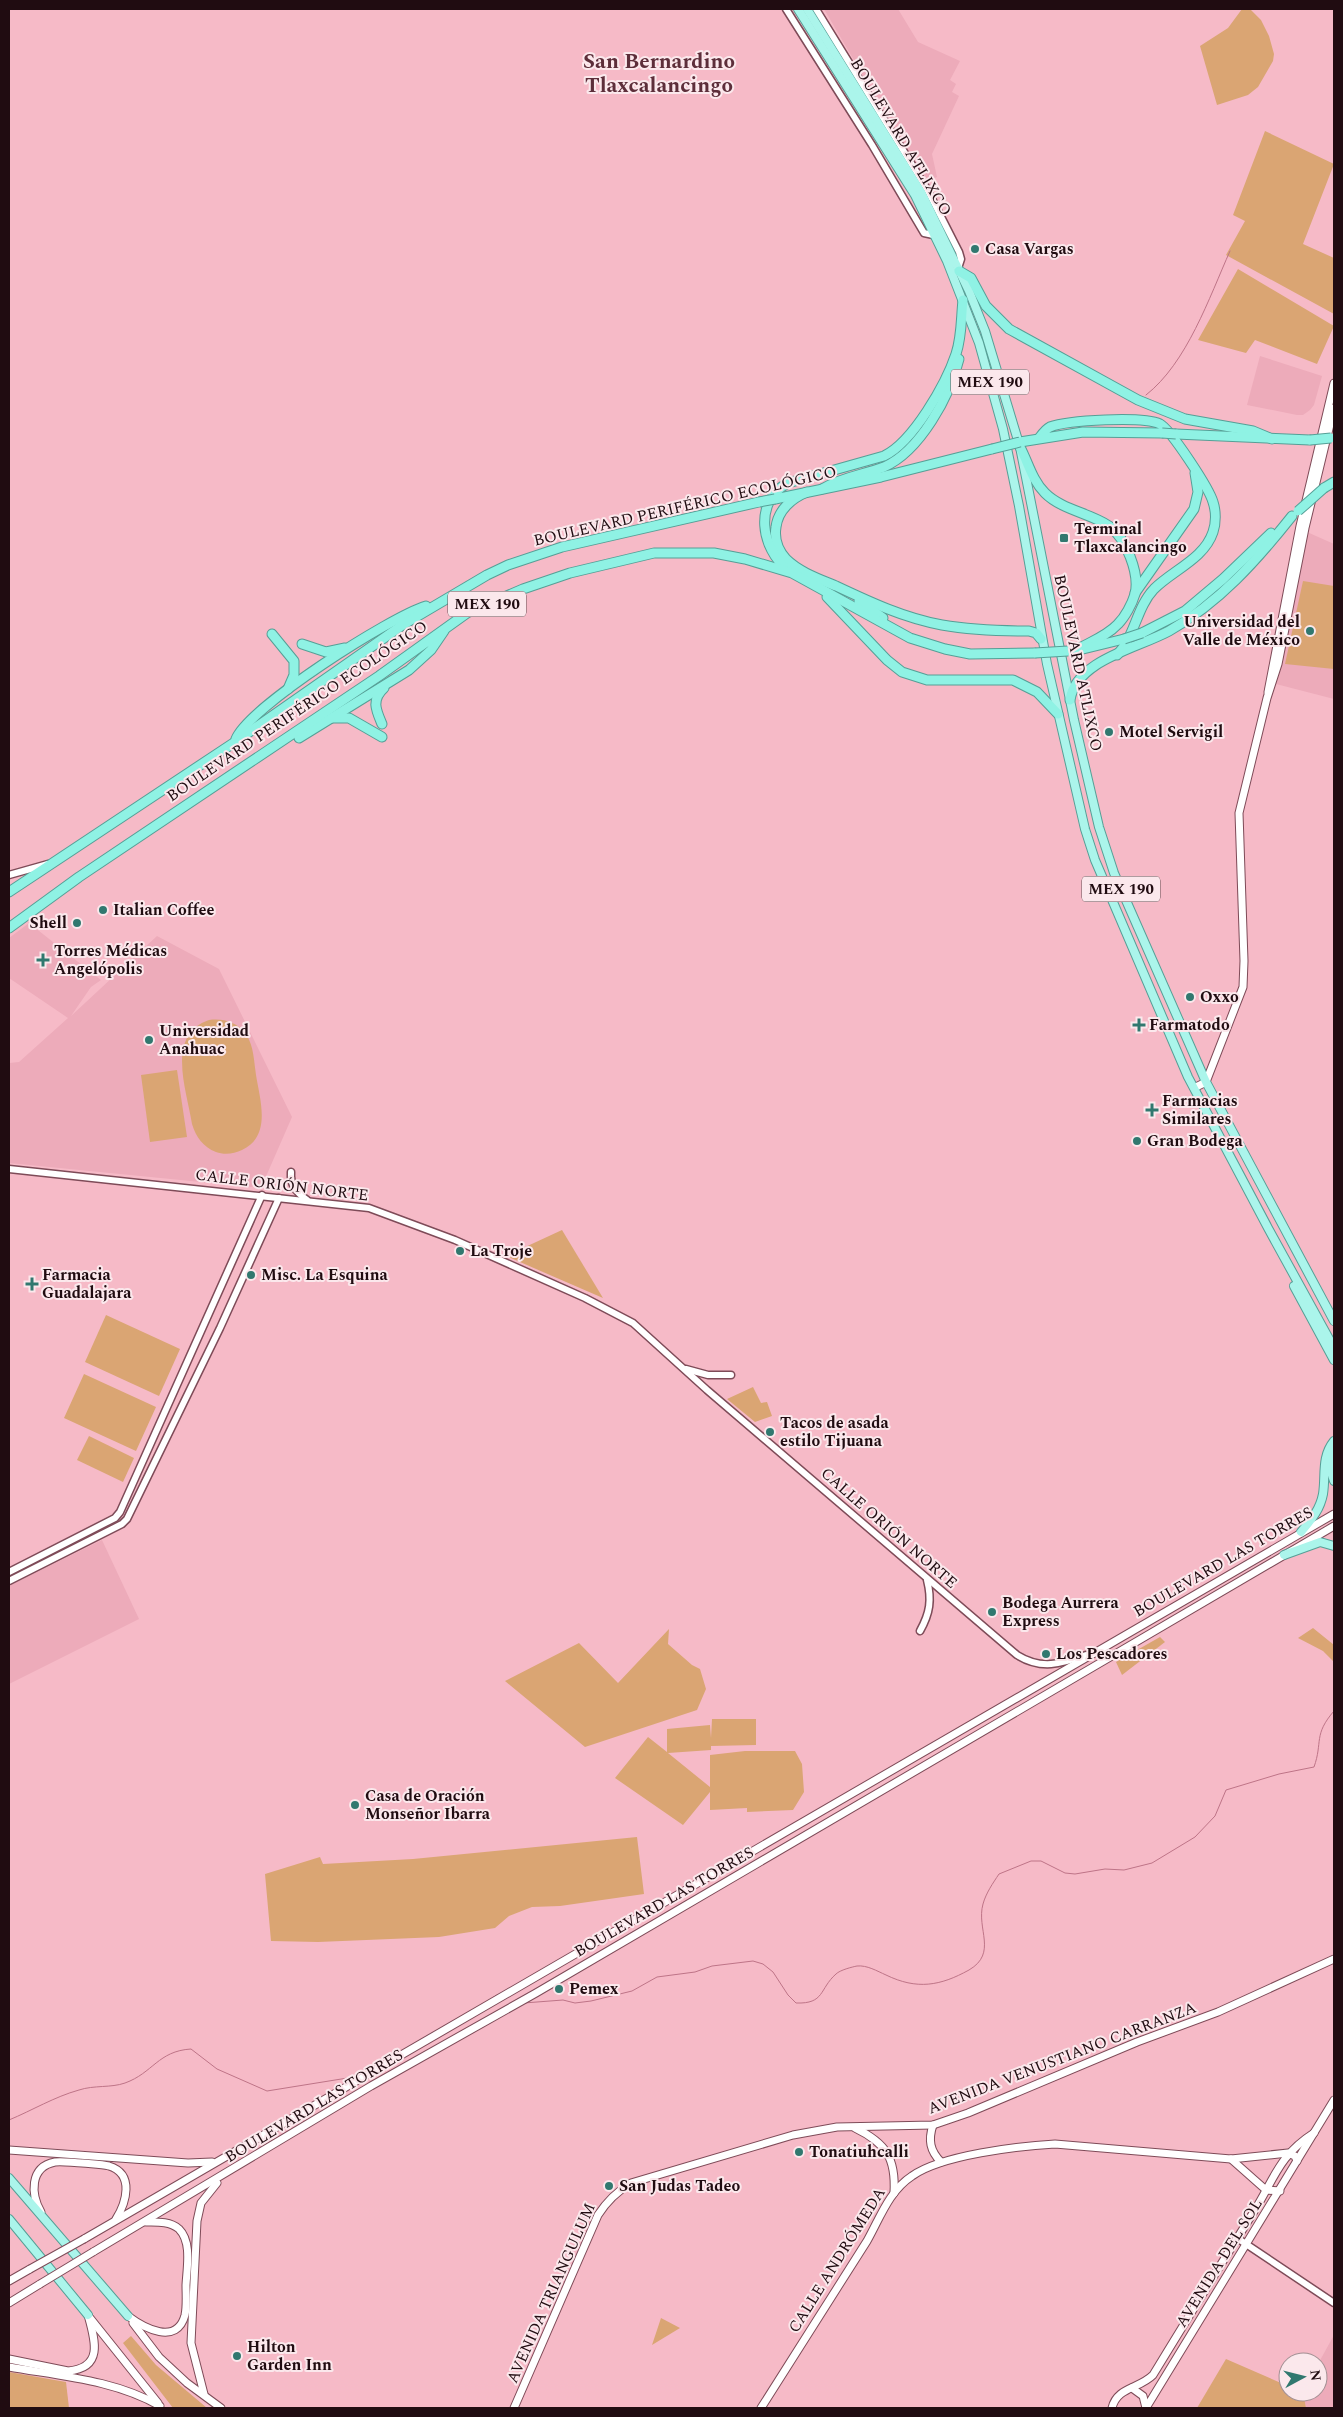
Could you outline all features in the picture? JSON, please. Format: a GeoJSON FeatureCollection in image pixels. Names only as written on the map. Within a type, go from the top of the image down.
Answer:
{"type":"FeatureCollection","features":[{"type":"Feature","properties":{"kind":"highway"},"geometry":{"type":"LineString","coordinates":[[959,269],[971,278],[986,306],[1009,329],[1138,400],[1185,419],[1253,432],[1272,439]]}},
{"type":"Feature","properties":{"kind":"highway"},"geometry":{"type":"LineString","coordinates":[[822,489],[845,478],[891,463],[904,454],[918,439],[940,405],[954,374],[964,334],[964,302]]}},
{"type":"Feature","properties":{"kind":"highway"},"geometry":{"type":"LineString","coordinates":[[792,573],[777,560],[766,539],[765,514],[770,501],[782,486],[788,483],[884,456],[908,438],[952,362],[960,338],[964,302]]}},
{"type":"Feature","properties":{"kind":"highway"},"geometry":{"type":"LineString","coordinates":[[1040,437],[1047,429],[1060,424],[1120,419],[1152,422],[1162,425],[1168,430],[1214,504],[1214,525],[1210,540],[1202,551],[1151,594],[1126,644],[1117,655]]}},
{"type":"Feature","properties":{"kind":"highway","name":"BOULEVARD PERIFÉRICO ECOLÓGICO"},"geometry":{"type":"LineString","coordinates":[[9,892],[235,742],[436,604],[508,565],[544,553],[759,502],[881,477],[1040,437],[1083,432],[1162,433],[1310,440],[1333,438]]}},
{"type":"Feature","properties":{"kind":"highway"},"geometry":{"type":"LineString","coordinates":[[1020,447],[1035,479],[1045,493],[1054,500],[1104,523],[1120,536],[1133,564],[1135,593]]}},
{"type":"Feature","properties":{"kind":"highway"},"geometry":{"type":"LineString","coordinates":[[1072,650],[1116,626],[1125,614],[1135,593],[1194,509],[1198,492],[1194,470]]}},
{"type":"Feature","properties":{"kind":"highway","name":"BOULEVARD PERIFÉRICO ECOLÓGICO"},"geometry":{"type":"LineString","coordinates":[[9,928],[79,877],[379,676],[447,626],[481,607],[546,580],[654,553],[675,551],[714,553],[745,559],[792,573],[910,638],[945,650],[970,654],[1035,653],[1072,650],[1094,647],[1142,633],[1186,611],[1324,488],[1334,482]]}},
{"type":"Feature","properties":{"kind":"highway"},"geometry":{"type":"LineString","coordinates":[[807,492],[791,501],[780,514],[776,529],[778,546],[785,558],[800,570],[892,611],[917,620],[958,628],[1029,631],[1036,633],[1042,639]]}},
{"type":"Feature","properties":{"kind":"highway"},"geometry":{"type":"LineString","coordinates":[[1070,700],[1075,684],[1083,673],[1168,631],[1203,608],[1242,574],[1295,514]]}},
{"type":"Feature","properties":{"kind":"highway"},"geometry":{"type":"LineString","coordinates":[[840,588],[910,638]]}},
{"type":"Feature","properties":{"kind":"highway"},"geometry":{"type":"LineString","coordinates":[[820,590],[887,660],[902,672],[927,680],[1013,680],[1037,692],[1058,714]]}},
{"type":"Feature","properties":{"kind":"highway"},"geometry":{"type":"LineString","coordinates":[[235,742],[238,734],[251,718],[354,644],[400,617],[436,604]]}},
{"type":"Feature","properties":{"kind":"highway"},"geometry":{"type":"LineString","coordinates":[[382,724],[375,701],[380,692],[426,654],[447,626]]}},
{"type":"Feature","properties":{"kind":"highway"},"geometry":{"type":"LineString","coordinates":[[272,634],[294,661],[294,675],[285,692]]}},
{"type":"Feature","properties":{"kind":"highway"},"geometry":{"type":"LineString","coordinates":[[302,644],[326,652],[354,644]]}},
{"type":"Feature","properties":{"kind":"highway"},"geometry":{"type":"LineString","coordinates":[[229,778],[247,771],[329,718],[394,680]]}},
{"type":"Feature","properties":{"kind":"highway"},"geometry":{"type":"LineString","coordinates":[[329,718],[349,718],[382,737]]}},
{"type":"Feature","properties":{"kind":"main road","name":"MEX 190"},"geometry":{"type":"LineString","coordinates":[[798,9],[914,195],[943,233]]}},
{"type":"Feature","properties":{"kind":"main road","name":"BOULEVARD ATLIXCO"},"geometry":{"type":"LineString","coordinates":[[807,9],[917,184],[943,233],[985,331],[1020,447],[1070,700],[1099,827],[1114,873],[1206,1082],[1334,1321]]}},
{"type":"Feature","properties":{"kind":"main road","name":"BOULEVARD ATLIXCO"},"geometry":{"type":"LineString","coordinates":[[943,233],[1001,421],[1058,714],[1079,805],[1095,860],[1140,969],[1194,1088],[1334,1348]]}},
{"type":"Feature","properties":{"kind":"main road"},"geometry":{"type":"LineString","coordinates":[[1267,698],[1268,684],[1300,526],[1334,383]]}},
{"type":"Feature","properties":{"kind":"main road"},"geometry":{"type":"LineString","coordinates":[[1194,1088],[1206,1082],[1243,987],[1244,961],[1239,821],[1267,698],[1278,664],[1305,528],[1334,408]]}},
{"type":"Feature","properties":{"kind":"main road"},"geometry":{"type":"LineString","coordinates":[[1019,506],[1032,505]]}},
{"type":"Feature","properties":{"kind":"main road"},"geometry":{"type":"LineString","coordinates":[[1268,1228],[1268,1239],[1334,1360]]}},
{"type":"Feature","properties":{"kind":"main road"},"geometry":{"type":"LineString","coordinates":[[1301,1532],[1316,1514],[1322,1496],[1326,1454],[1334,1441]]}},
{"type":"Feature","properties":{"kind":"main road"},"geometry":{"type":"LineString","coordinates":[[1334,1449],[1329,1466],[1334,1481]]}},
{"type":"Feature","properties":{"kind":"main road","name":"BOULEVARD LAS TORRES"},"geometry":{"type":"LineString","coordinates":[[9,2281],[308,2110],[1334,1514]]}},
{"type":"Feature","properties":{"kind":"main road","name":"BOULEVARD LAS TORRES"},"geometry":{"type":"LineString","coordinates":[[9,2303],[371,2086],[536,1993],[1334,1526]]}},
{"type":"Feature","properties":{"kind":"main road"},"geometry":{"type":"LineString","coordinates":[[1284,1555],[1320,1542],[1334,1546]]}},
{"type":"Feature","properties":{"kind":"main road","name":"AVENIDA VENUSTIANO CARRANZA"},"geometry":{"type":"LineString","coordinates":[[617,2192],[648,2176],[778,2138],[837,2127],[933,2125],[977,2109],[1128,2045],[1218,2012],[1334,1959]]}},
{"type":"Feature","properties":{"kind":"main road","name":"AVENIDA DEL SOL"},"geometry":{"type":"LineString","coordinates":[[1146,2408],[1246,2243],[1280,2192],[1334,2100]]}},
{"type":"Feature","properties":{"kind":"main road"},"geometry":{"type":"LineString","coordinates":[[933,2125],[930,2141],[931,2149],[941,2162]]}},
{"type":"Feature","properties":{"kind":"main road"},"geometry":{"type":"LineString","coordinates":[[854,2128],[879,2142],[888,2153],[894,2178],[894,2192]]}},
{"type":"Feature","properties":{"kind":"main road","name":"AVENIDA DEL SOL"},"geometry":{"type":"LineString","coordinates":[[1112,2408],[1121,2392],[1146,2382],[1153,2376],[1288,2153],[1314,2133]]}},
{"type":"Feature","properties":{"kind":"main road","name":"CALLE ANDRÓMEDA"},"geometry":{"type":"LineString","coordinates":[[762,2408],[868,2239],[894,2192],[912,2175],[941,2162],[1033,2145],[1055,2144],[1231,2159],[1288,2153]]}},
{"type":"Feature","properties":{"kind":"main road"},"geometry":{"type":"LineString","coordinates":[[9,2150],[188,2163],[215,2162]]}},
{"type":"Feature","properties":{"kind":"main road"},"geometry":{"type":"LineString","coordinates":[[1288,2153],[1295,2156],[1297,2161]]}},
{"type":"Feature","properties":{"kind":"main road"},"geometry":{"type":"LineString","coordinates":[[1231,2159],[1266,2190],[1280,2192]]}},
{"type":"Feature","properties":{"kind":"main road"},"geometry":{"type":"LineString","coordinates":[[45,2219],[35,2199],[35,2179],[46,2166],[62,2162],[104,2165],[119,2172],[125,2183],[126,2196],[124,2206],[115,2220]]}},
{"type":"Feature","properties":{"kind":"main road"},"geometry":{"type":"LineString","coordinates":[[204,2394],[191,2343],[196,2221],[201,2203],[222,2177]]}},
{"type":"Feature","properties":{"kind":"main road"},"geometry":{"type":"LineString","coordinates":[[9,2178],[128,2316],[160,2357],[187,2383],[221,2408]]}},
{"type":"Feature","properties":{"kind":"main road","name":"AVENIDA TRIANGULUM"},"geometry":{"type":"LineString","coordinates":[[514,2408],[598,2215],[606,2202],[617,2192]]}},
{"type":"Feature","properties":{"kind":"main road"},"geometry":{"type":"LineString","coordinates":[[9,2219],[161,2407]]}},
{"type":"Feature","properties":{"kind":"main road"},"geometry":{"type":"LineString","coordinates":[[128,2316],[146,2329],[167,2332],[178,2327],[185,2312],[186,2240],[175,2226],[145,2222]]}},
{"type":"Feature","properties":{"kind":"main road"},"geometry":{"type":"LineString","coordinates":[[9,2359],[68,2371],[87,2365],[94,2354],[95,2347],[88,2315]]}},
{"type":"Feature","properties":{"kind":"main road"},"geometry":{"type":"LineString","coordinates":[[9,2367],[109,2386],[142,2396],[161,2407]]}},
{"type":"Feature","properties":{"kind":"main road"},"geometry":{"type":"LineString","coordinates":[[1132,2388],[1144,2396],[1146,2408]]}},
{"type":"Feature","properties":{"kind":"street"},"geometry":{"type":"LineString","coordinates":[[786,9],[877,154],[924,234],[943,233],[927,189],[816,9]]}},
{"type":"Feature","properties":{"kind":"street"},"geometry":{"type":"LineString","coordinates":[[9,876],[50,864]]}},
{"type":"Feature","properties":{"kind":"street","name":"CALLE ORIÓN NORTE"},"geometry":{"type":"LineString","coordinates":[[9,1168],[370,1208],[455,1240],[585,1298],[633,1323],[1017,1655],[1028,1662],[1052,1665],[1092,1653]]}},
{"type":"Feature","properties":{"kind":"street"},"geometry":{"type":"LineString","coordinates":[[291,1172],[294,1188],[308,1200]]}},
{"type":"Feature","properties":{"kind":"street"},"geometry":{"type":"LineString","coordinates":[[9,1572],[115,1518],[120,1512],[262,1195]]}},
{"type":"Feature","properties":{"kind":"street"},"geometry":{"type":"LineString","coordinates":[[9,1581],[122,1524],[133,1508],[167,1438],[279,1198]]}},
{"type":"Feature","properties":{"kind":"street"},"geometry":{"type":"LineString","coordinates":[[683,1368],[708,1375],[731,1375]]}},
{"type":"Feature","properties":{"kind":"street"},"geometry":{"type":"LineString","coordinates":[[156,1433],[167,1438]]}},
{"type":"Feature","properties":{"kind":"street"},"geometry":{"type":"LineString","coordinates":[[920,1631],[930,1607],[927,1579]]}},
{"type":"Feature","properties":{"kind":"street"},"geometry":{"type":"LineString","coordinates":[[1237,2238],[1334,2303]]}},
{"type":"Feature","properties":{"kind":"shaded area"},"geometry":{"type":"Polygon","coordinates":[[[824,9],[898,9],[918,42],[960,61],[950,80],[956,84],[952,92],[959,96],[932,154],[937,177],[928,181],[903,144],[824,9]]]}},
{"type":"Feature","properties":{"kind":"shaded area"},"geometry":{"type":"Polygon","coordinates":[[[1242,9],[1250,9],[1261,20],[1269,36],[1274,54],[1273,61],[1258,87],[1248,95],[1217,105],[1200,46],[1228,28],[1242,9]]]}},
{"type":"Feature","properties":{"kind":"shaded area"},"geometry":{"type":"Polygon","coordinates":[[[1265,131],[1334,164],[1303,244],[1334,258],[1334,314],[1226,255],[1245,221],[1233,215],[1265,131]]]}},
{"type":"Feature","properties":{"kind":"shaded area"},"geometry":{"type":"Polygon","coordinates":[[[1238,269],[1334,326],[1317,364],[1255,340],[1246,353],[1198,340],[1238,269]]]}},
{"type":"Feature","properties":{"kind":"shaded area"},"geometry":{"type":"Polygon","coordinates":[[[1260,356],[1322,376],[1314,405],[1310,410],[1303,415],[1297,415],[1247,405],[1260,356]]]}},
{"type":"Feature","properties":{"kind":"shaded area","name":"Universidad del Valle de México"},"geometry":{"type":"Polygon","coordinates":[[[1307,532],[1334,544],[1334,699],[1276,684],[1307,532]]]}},
{"type":"Feature","properties":{"kind":"shaded area"},"geometry":{"type":"Polygon","coordinates":[[[1303,581],[1334,586],[1334,669],[1285,664],[1303,581]]]}},
{"type":"Feature","properties":{"kind":"shaded area","name":"Universidad Anahuac"},"geometry":{"type":"Polygon","coordinates":[[[29,923],[101,980],[91,987],[71,1016],[157,936],[219,969],[292,1117],[264,1181],[251,1187],[9,1163],[9,1063],[19,1062],[68,1018],[9,978],[9,938],[29,923]]]}},
{"type":"Feature","properties":{"kind":"shaded area"},"geometry":{"type":"Polygon","coordinates":[[[209,1020],[224,1020],[238,1026],[249,1039],[253,1054],[261,1106],[261,1127],[251,1144],[242,1150],[232,1153],[222,1154],[211,1150],[198,1137],[192,1124],[184,1081],[182,1065],[183,1051],[187,1038],[195,1027],[209,1020]]]}},
{"type":"Feature","properties":{"kind":"shaded area"},"geometry":{"type":"Polygon","coordinates":[[[177,1070],[187,1137],[150,1142],[141,1075],[177,1070]]]}},
{"type":"Feature","properties":{"kind":"shaded area"},"geometry":{"type":"Polygon","coordinates":[[[562,1230],[603,1298],[506,1256],[562,1230]]]}},
{"type":"Feature","properties":{"kind":"shaded area"},"geometry":{"type":"Polygon","coordinates":[[[106,1315],[180,1349],[159,1396],[85,1362],[106,1315]]]}},
{"type":"Feature","properties":{"kind":"shaded area"},"geometry":{"type":"Polygon","coordinates":[[[84,1374],[156,1407],[136,1451],[64,1418],[84,1374]]]}},
{"type":"Feature","properties":{"kind":"shaded area"},"geometry":{"type":"Polygon","coordinates":[[[753,1387],[761,1403],[767,1402],[772,1416],[755,1422],[727,1399],[753,1387]]]}},
{"type":"Feature","properties":{"kind":"shaded area"},"geometry":{"type":"Polygon","coordinates":[[[89,1436],[134,1458],[123,1482],[77,1460],[89,1436]]]}},
{"type":"Feature","properties":{"kind":"shaded area"},"geometry":{"type":"Polygon","coordinates":[[[102,1540],[139,1619],[9,1684],[9,1586],[102,1540]]]}},
{"type":"Feature","properties":{"kind":"shaded area"},"geometry":{"type":"Polygon","coordinates":[[[1313,1628],[1334,1645],[1334,1662],[1323,1651],[1298,1638],[1313,1628]]]}},
{"type":"Feature","properties":{"kind":"shaded area"},"geometry":{"type":"Polygon","coordinates":[[[669,1629],[668,1644],[692,1665],[700,1669],[706,1689],[697,1710],[585,1747],[505,1681],[579,1643],[618,1683],[669,1629]]]}},
{"type":"Feature","properties":{"kind":"shaded area"},"geometry":{"type":"Polygon","coordinates":[[[1160,1637],[1165,1642],[1122,1675],[1116,1662],[1160,1637]]]}},
{"type":"Feature","properties":{"kind":"shaded area"},"geometry":{"type":"Polygon","coordinates":[[[712,1719],[756,1719],[756,1745],[711,1746],[711,1750],[668,1753],[710,1787],[710,1755],[745,1751],[795,1751],[802,1764],[804,1792],[793,1810],[747,1812],[747,1808],[710,1810],[710,1792],[683,1825],[615,1778],[648,1737],[667,1752],[667,1729],[710,1725],[711,1738],[712,1719]]]}},
{"type":"Feature","properties":{"kind":"shaded area"},"geometry":{"type":"Polygon","coordinates":[[[637,1837],[644,1894],[560,1906],[532,1907],[509,1916],[495,1928],[439,1937],[318,1942],[271,1941],[265,1874],[320,1857],[323,1864],[413,1859],[637,1837]]]}},
{"type":"Feature","properties":{"kind":"shaded area"},"geometry":{"type":"Polygon","coordinates":[[[661,2318],[680,2328],[652,2345],[661,2318]]]}},
{"type":"Feature","properties":{"kind":"shaded area"},"geometry":{"type":"Polygon","coordinates":[[[1334,2335],[1334,2408],[1306,2408],[1305,2402],[1328,2402],[1328,2352],[1325,2352],[1334,2335]]]}},
{"type":"Feature","properties":{"kind":"shaded area"},"geometry":{"type":"Polygon","coordinates":[[[131,2336],[156,2365],[207,2408],[173,2408],[123,2343],[131,2336]]]}},
{"type":"Feature","properties":{"kind":"shaded area"},"geometry":{"type":"Polygon","coordinates":[[[1226,2359],[1278,2382],[1278,2402],[1305,2402],[1306,2408],[1197,2408],[1226,2359]]]}},
{"type":"Feature","properties":{"kind":"shaded area"},"geometry":{"type":"Polygon","coordinates":[[[9,2372],[66,2382],[69,2408],[9,2408],[9,2372]]]}},
{"type":"Feature","properties":{"kind":"waterway"},"geometry":{"type":"LineString","coordinates":[[1146,395],[1161,382],[1185,348],[1196,329],[1230,251]]}},
{"type":"Feature","properties":{"kind":"waterway"},"geometry":{"type":"LineString","coordinates":[[524,2003],[563,2000],[575,2003],[591,2001],[632,1991],[657,1977],[695,1972],[712,1966],[753,1961],[763,1964],[773,1972],[788,1995],[796,2003],[805,2003],[817,1998],[836,1974],[857,1966],[868,1967],[908,1983],[928,1984],[948,1980],[969,1970],[978,1963],[982,1956],[984,1948],[983,1904],[999,1874],[1031,1861],[1041,1861],[1065,1873],[1075,1874],[1105,1869],[1124,1870],[1152,1863],[1195,1837],[1215,1816],[1226,1790],[1279,1774],[1314,1767],[1323,1726],[1334,1711]]}},
{"type":"Feature","properties":{"kind":"waterway"},"geometry":{"type":"LineString","coordinates":[[486,2002],[497,1995]]}},
{"type":"Feature","properties":{"kind":"waterway"},"geometry":{"type":"LineString","coordinates":[[9,2120],[52,2100],[85,2088],[114,2086],[125,2083],[135,2079],[163,2058],[191,2049],[217,2069],[267,2091],[360,2076]]}},
{"type":"Feature","properties":{"kind":"waterway"},"geometry":{"type":"LineString","coordinates":[[386,2060],[394,2056]]}},
{"type":"Feature","properties":{"kind":"place","name":"Casa Vargas"},"geometry":{"type":"Point","coordinates":[975,249]}},
{"type":"Feature","properties":{"kind":"place","name":"Terminal Tlaxcalancingo"},"geometry":{"type":"Point","coordinates":[1064,538]}},
{"type":"Feature","properties":{"kind":"place","name":"Universidad del Valle de México"},"geometry":{"type":"Point","coordinates":[1310,631]}},
{"type":"Feature","properties":{"kind":"place","name":"Motel Servigil"},"geometry":{"type":"Point","coordinates":[1109,732]}},
{"type":"Feature","properties":{"kind":"place","name":"Italian Coffee"},"geometry":{"type":"Point","coordinates":[103,910]}},
{"type":"Feature","properties":{"kind":"place","name":"Shell"},"geometry":{"type":"Point","coordinates":[77,923]}},
{"type":"Feature","properties":{"kind":"place","name":"Torres Médicas Angelópolis"},"geometry":{"type":"Point","coordinates":[43,960]}},
{"type":"Feature","properties":{"kind":"place","name":"Oxxo"},"geometry":{"type":"Point","coordinates":[1190,997]}},
{"type":"Feature","properties":{"kind":"place","name":"Farmatodo"},"geometry":{"type":"Point","coordinates":[1139,1025]}},
{"type":"Feature","properties":{"kind":"place","name":"Universidad Anahuac"},"geometry":{"type":"Point","coordinates":[149,1040]}},
{"type":"Feature","properties":{"kind":"place","name":"Farmacias Similares"},"geometry":{"type":"Point","coordinates":[1152,1110]}},
{"type":"Feature","properties":{"kind":"place","name":"Gran Bodega"},"geometry":{"type":"Point","coordinates":[1137,1141]}},
{"type":"Feature","properties":{"kind":"place","name":"La Troje"},"geometry":{"type":"Point","coordinates":[460,1251]}},
{"type":"Feature","properties":{"kind":"place","name":"Misc. La Esquina"},"geometry":{"type":"Point","coordinates":[251,1275]}},
{"type":"Feature","properties":{"kind":"place","name":"Farmacia Guadalajara"},"geometry":{"type":"Point","coordinates":[32,1284]}},
{"type":"Feature","properties":{"kind":"place","name":"Tacos de asada estilo Tijuana"},"geometry":{"type":"Point","coordinates":[770,1432]}},
{"type":"Feature","properties":{"kind":"place","name":"Bodega Aurrera Express"},"geometry":{"type":"Point","coordinates":[992,1612]}},
{"type":"Feature","properties":{"kind":"place","name":"Los Pescadores"},"geometry":{"type":"Point","coordinates":[1046,1654]}},
{"type":"Feature","properties":{"kind":"place","name":"Casa de Oración Monseñor Ibarra"},"geometry":{"type":"Point","coordinates":[355,1805]}},
{"type":"Feature","properties":{"kind":"place","name":"Pemex"},"geometry":{"type":"Point","coordinates":[559,1989]}},
{"type":"Feature","properties":{"kind":"place","name":"Tonatiuhcalli"},"geometry":{"type":"Point","coordinates":[799,2152]}},
{"type":"Feature","properties":{"kind":"place","name":"San Judas Tadeo"},"geometry":{"type":"Point","coordinates":[609,2186]}},
{"type":"Feature","properties":{"kind":"place","name":"Hilton Garden Inn"},"geometry":{"type":"Point","coordinates":[237,2356]}},
{"type":"Feature","properties":{"kind":"district","name":"San Bernardino Tlaxcalancingo"},"geometry":{"type":"Point","coordinates":[659,74]}}]}
